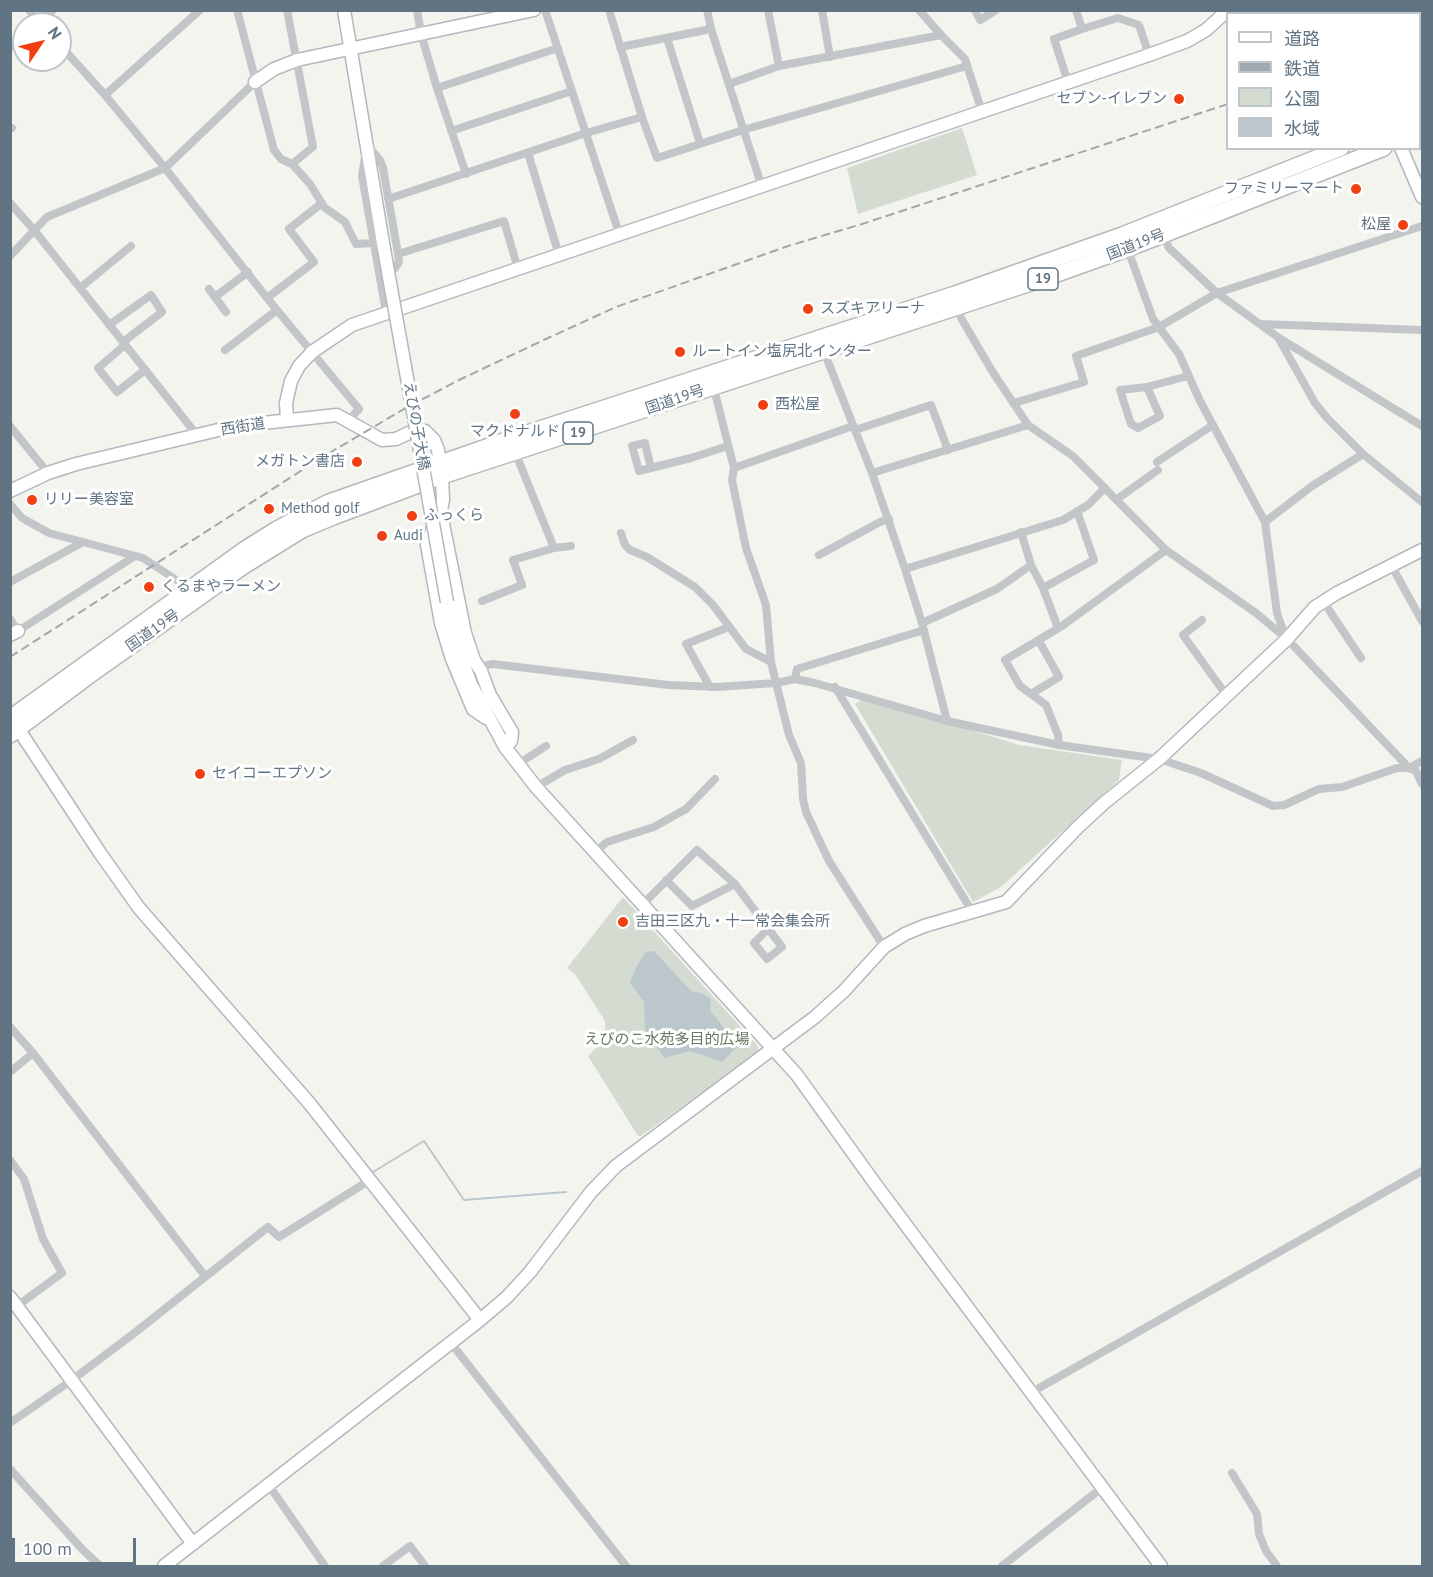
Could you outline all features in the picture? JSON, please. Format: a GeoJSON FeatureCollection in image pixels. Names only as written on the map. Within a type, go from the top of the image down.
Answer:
{"type":"FeatureCollection","features":[{"type":"Feature","properties":{"kind":"highway","name":"国道19号"},"geometry":{"type":"LineString","coordinates":[[13,727],[186,590],[245,549],[329,502],[441,469],[957,301],[1125,242],[1336,150]]}},
{"type":"Feature","properties":{"kind":"highway","name":"国道19号"},"geometry":{"type":"LineString","coordinates":[[1125,242],[1163,235],[1379,150]]}},
{"type":"Feature","properties":{"kind":"highway","name":"国道19号"},"geometry":{"type":"LineString","coordinates":[[13,727],[284,540],[441,469],[515,452],[711,380]]}},
{"type":"Feature","properties":{"kind":"street"},"geometry":{"type":"LineString","coordinates":[[105,95],[200,10]]}},
{"type":"Feature","properties":{"kind":"street"},"geometry":{"type":"LineString","coordinates":[[237,10],[274,150],[281,159],[292,164],[310,183],[324,207],[345,222],[356,244],[379,246],[379,275],[386,312]]}},
{"type":"Feature","properties":{"kind":"street"},"geometry":{"type":"LineString","coordinates":[[287,10],[313,147],[292,164]]}},
{"type":"Feature","properties":{"kind":"street","name":"えびの子大橋"},"geometry":{"type":"LineString","coordinates":[[344,10],[367,145],[379,246],[447,602],[459,652],[471,684],[489,720]]}},
{"type":"Feature","properties":{"kind":"street"},"geometry":{"type":"LineString","coordinates":[[417,10],[421,34],[437,88],[466,174]]}},
{"type":"Feature","properties":{"kind":"street"},"geometry":{"type":"LineString","coordinates":[[10,256],[47,217],[165,168],[255,82],[274,69],[297,60],[534,10]]}},
{"type":"Feature","properties":{"kind":"street"},"geometry":{"type":"LineString","coordinates":[[545,10],[620,236]]}},
{"type":"Feature","properties":{"kind":"street"},"geometry":{"type":"LineString","coordinates":[[609,10],[657,158],[742,130],[967,66]]}},
{"type":"Feature","properties":{"kind":"street"},"geometry":{"type":"LineString","coordinates":[[707,10],[742,130],[762,187]]}},
{"type":"Feature","properties":{"kind":"street"},"geometry":{"type":"LineString","coordinates":[[768,10],[779,66]]}},
{"type":"Feature","properties":{"kind":"street"},"geometry":{"type":"LineString","coordinates":[[822,10],[830,57]]}},
{"type":"Feature","properties":{"kind":"street"},"geometry":{"type":"LineString","coordinates":[[919,10],[940,36],[965,59],[982,112]]}},
{"type":"Feature","properties":{"kind":"street"},"geometry":{"type":"LineString","coordinates":[[975,10],[980,20],[996,10]]}},
{"type":"Feature","properties":{"kind":"street"},"geometry":{"type":"LineString","coordinates":[[1076,10],[1082,29]]}},
{"type":"Feature","properties":{"kind":"street"},"geometry":{"type":"LineString","coordinates":[[287,420],[286,403],[291,381],[299,366],[312,352],[342,330],[386,312],[620,236],[1149,55],[1187,41],[1206,30],[1228,10]]}},
{"type":"Feature","properties":{"kind":"street"},"geometry":{"type":"LineString","coordinates":[[1068,82],[1054,39],[1082,29],[1118,18],[1139,25],[1149,55]]}},
{"type":"Feature","properties":{"kind":"street"},"geometry":{"type":"LineString","coordinates":[[620,47],[711,29]]}},
{"type":"Feature","properties":{"kind":"street"},"geometry":{"type":"LineString","coordinates":[[729,84],[779,66],[940,36]]}},
{"type":"Feature","properties":{"kind":"street"},"geometry":{"type":"LineString","coordinates":[[667,38],[700,143]]}},
{"type":"Feature","properties":{"kind":"street"},"geometry":{"type":"LineString","coordinates":[[437,88],[558,48]]}},
{"type":"Feature","properties":{"kind":"street"},"geometry":{"type":"LineString","coordinates":[[72,58],[165,168],[267,298],[359,409],[349,420]]}},
{"type":"Feature","properties":{"kind":"street"},"geometry":{"type":"LineString","coordinates":[[451,131],[572,91]]}},
{"type":"Feature","properties":{"kind":"street"},"geometry":{"type":"LineString","coordinates":[[388,199],[586,133],[642,117]]}},
{"type":"Feature","properties":{"kind":"street"},"geometry":{"type":"LineString","coordinates":[[367,145],[380,160],[383,168],[399,262],[395,268],[379,275]]}},
{"type":"Feature","properties":{"kind":"street"},"geometry":{"type":"LineString","coordinates":[[1402,150],[1422,197]]}},
{"type":"Feature","properties":{"kind":"street"},"geometry":{"type":"LineString","coordinates":[[528,153],[559,255]]}},
{"type":"Feature","properties":{"kind":"street"},"geometry":{"type":"LineString","coordinates":[[267,298],[314,262],[289,229],[322,203]]}},
{"type":"Feature","properties":{"kind":"street"},"geometry":{"type":"LineString","coordinates":[[10,204],[34,230],[197,435]]}},
{"type":"Feature","properties":{"kind":"street"},"geometry":{"type":"LineString","coordinates":[[398,255],[504,221],[518,269]]}},
{"type":"Feature","properties":{"kind":"street"},"geometry":{"type":"LineString","coordinates":[[1014,403],[1084,382],[1076,356],[1159,327],[1217,294],[1422,226]]}},
{"type":"Feature","properties":{"kind":"street"},"geometry":{"type":"LineString","coordinates":[[1163,235],[1169,248],[1217,294],[1279,339],[1422,426]]}},
{"type":"Feature","properties":{"kind":"street"},"geometry":{"type":"LineString","coordinates":[[1125,242],[1154,319],[1179,354],[1213,425],[1265,522],[1277,613],[1287,639]]}},
{"type":"Feature","properties":{"kind":"street"},"geometry":{"type":"LineString","coordinates":[[80,288],[132,246]]}},
{"type":"Feature","properties":{"kind":"street"},"geometry":{"type":"LineString","coordinates":[[215,297],[248,272]]}},
{"type":"Feature","properties":{"kind":"street"},"geometry":{"type":"LineString","coordinates":[[208,289],[226,312]]}},
{"type":"Feature","properties":{"kind":"street"},"geometry":{"type":"LineString","coordinates":[[110,325],[151,295],[162,312],[98,368],[117,392],[145,370]]}},
{"type":"Feature","properties":{"kind":"street"},"geometry":{"type":"LineString","coordinates":[[957,301],[966,327],[1028,425],[1073,456],[1166,550],[1256,613],[1287,639],[1409,768]]}},
{"type":"Feature","properties":{"kind":"street"},"geometry":{"type":"LineString","coordinates":[[225,350],[277,310]]}},
{"type":"Feature","properties":{"kind":"street"},"geometry":{"type":"LineString","coordinates":[[1261,324],[1422,330]]}},
{"type":"Feature","properties":{"kind":"street"},"geometry":{"type":"LineString","coordinates":[[1279,339],[1315,403],[1363,454],[1422,502]]}},
{"type":"Feature","properties":{"kind":"street"},"geometry":{"type":"LineString","coordinates":[[821,345],[889,519],[923,626],[947,721]]}},
{"type":"Feature","properties":{"kind":"street"},"geometry":{"type":"LineString","coordinates":[[1147,387],[1160,416],[1138,428],[1131,424],[1120,390],[1147,387],[1188,376]]}},
{"type":"Feature","properties":{"kind":"street"},"geometry":{"type":"LineString","coordinates":[[711,380],[734,468],[732,480],[746,548],[766,605],[771,662],[789,735],[801,763],[806,812],[829,861],[884,947]]}},
{"type":"Feature","properties":{"kind":"street"},"geometry":{"type":"LineString","coordinates":[[734,468],[931,405],[948,450]]}},
{"type":"Feature","properties":{"kind":"street","name":"西街道"},"geometry":{"type":"LineString","coordinates":[[10,491],[48,473],[76,464],[235,426],[337,415],[382,440],[389,441],[411,432],[425,431],[434,440],[441,469]]}},
{"type":"Feature","properties":{"kind":"street"},"geometry":{"type":"LineString","coordinates":[[872,473],[1028,425]]}},
{"type":"Feature","properties":{"kind":"street"},"geometry":{"type":"LineString","coordinates":[[1117,499],[1213,425]]}},
{"type":"Feature","properties":{"kind":"street"},"geometry":{"type":"LineString","coordinates":[[10,426],[48,473]]}},
{"type":"Feature","properties":{"kind":"street"},"geometry":{"type":"LineString","coordinates":[[651,468],[728,446]]}},
{"type":"Feature","properties":{"kind":"street"},"geometry":{"type":"LineString","coordinates":[[515,452],[554,548]]}},
{"type":"Feature","properties":{"kind":"street"},"geometry":{"type":"LineString","coordinates":[[1265,522],[1312,486],[1363,454]]}},
{"type":"Feature","properties":{"kind":"street"},"geometry":{"type":"LineString","coordinates":[[441,469],[443,500],[428,545],[441,623],[452,659],[474,709],[489,720],[505,747],[536,787],[796,1075],[1161,1566]]}},
{"type":"Feature","properties":{"kind":"street"},"geometry":{"type":"LineString","coordinates":[[905,568],[1063,520],[1088,505],[1105,488]]}},
{"type":"Feature","properties":{"kind":"street"},"geometry":{"type":"LineString","coordinates":[[10,504],[22,518],[49,533],[135,556],[155,564],[181,583],[186,590]]}},
{"type":"Feature","properties":{"kind":"street"},"geometry":{"type":"LineString","coordinates":[[441,510],[444,514],[443,524],[465,633],[490,695],[512,732],[511,741],[505,747]]}},
{"type":"Feature","properties":{"kind":"street"},"geometry":{"type":"LineString","coordinates":[[1043,588],[1094,561],[1077,511]]}},
{"type":"Feature","properties":{"kind":"street"},"geometry":{"type":"LineString","coordinates":[[819,555],[889,519]]}},
{"type":"Feature","properties":{"kind":"street"},"geometry":{"type":"LineString","coordinates":[[1021,532],[1031,564],[1058,628]]}},
{"type":"Feature","properties":{"kind":"street"},"geometry":{"type":"LineString","coordinates":[[621,533],[625,545],[630,550],[647,557],[695,587],[713,605],[746,649],[771,662]]}},
{"type":"Feature","properties":{"kind":"street"},"geometry":{"type":"LineString","coordinates":[[10,582],[83,542]]}},
{"type":"Feature","properties":{"kind":"street"},"geometry":{"type":"LineString","coordinates":[[482,601],[522,585],[513,560],[554,548],[571,546]]}},
{"type":"Feature","properties":{"kind":"street"},"geometry":{"type":"LineString","coordinates":[[1059,745],[1058,735],[1046,705],[1020,686],[1005,660],[1039,641],[1166,550]]}},
{"type":"Feature","properties":{"kind":"street"},"geometry":{"type":"LineString","coordinates":[[168,1565],[507,1297],[530,1272],[591,1192],[616,1166],[773,1049],[836,998],[884,947],[924,926],[1006,903],[1104,803],[1159,759],[1287,639],[1323,601],[1422,550]]}},
{"type":"Feature","properties":{"kind":"street"},"geometry":{"type":"LineString","coordinates":[[10,619],[14,633],[135,556]]}},
{"type":"Feature","properties":{"kind":"street"},"geometry":{"type":"LineString","coordinates":[[795,679],[797,669],[923,626],[996,589],[1031,564]]}},
{"type":"Feature","properties":{"kind":"street"},"geometry":{"type":"LineString","coordinates":[[1391,565],[1422,621]]}},
{"type":"Feature","properties":{"kind":"street"},"geometry":{"type":"LineString","coordinates":[[1323,601],[1361,658]]}},
{"type":"Feature","properties":{"kind":"street"},"geometry":{"type":"LineString","coordinates":[[1202,620],[1183,635],[1227,696]]}},
{"type":"Feature","properties":{"kind":"street"},"geometry":{"type":"LineString","coordinates":[[710,687],[686,644],[729,627]]}},
{"type":"Feature","properties":{"kind":"street"},"geometry":{"type":"LineString","coordinates":[[1031,694],[1059,677],[1039,641]]}},
{"type":"Feature","properties":{"kind":"street"},"geometry":{"type":"LineString","coordinates":[[481,670],[493,664],[668,685],[710,687],[776,683],[795,679],[835,687],[947,721],[1059,745],[1159,759],[1201,773],[1272,806],[1284,805],[1319,789],[1342,787],[1396,768],[1409,768],[1416,771],[1422,784]]}},
{"type":"Feature","properties":{"kind":"street"},"geometry":{"type":"LineString","coordinates":[[835,687],[972,913]]}},
{"type":"Feature","properties":{"kind":"street"},"geometry":{"type":"LineString","coordinates":[[13,727],[139,908],[274,1060],[480,1320]]}},
{"type":"Feature","properties":{"kind":"street"},"geometry":{"type":"LineString","coordinates":[[536,787],[565,770],[599,759],[633,740]]}},
{"type":"Feature","properties":{"kind":"street"},"geometry":{"type":"LineString","coordinates":[[518,764],[546,746]]}},
{"type":"Feature","properties":{"kind":"street"},"geometry":{"type":"LineString","coordinates":[[1409,768],[1422,761]]}},
{"type":"Feature","properties":{"kind":"street"},"geometry":{"type":"LineString","coordinates":[[595,852],[607,842],[654,827],[686,809],[715,779]]}},
{"type":"Feature","properties":{"kind":"street"},"geometry":{"type":"LineString","coordinates":[[643,904],[697,850],[735,884],[768,929]]}},
{"type":"Feature","properties":{"kind":"street"},"geometry":{"type":"LineString","coordinates":[[666,880],[692,906],[735,884]]}},
{"type":"Feature","properties":{"kind":"street"},"geometry":{"type":"LineString","coordinates":[[10,1027],[33,1053],[206,1276]]}},
{"type":"Feature","properties":{"kind":"street"},"geometry":{"type":"LineString","coordinates":[[10,1072],[33,1053]]}},
{"type":"Feature","properties":{"kind":"street"},"geometry":{"type":"LineString","coordinates":[[10,1160],[24,1179],[44,1239],[62,1273],[14,1301],[193,1544]]}},
{"type":"Feature","properties":{"kind":"street"},"geometry":{"type":"LineString","coordinates":[[1032,1392],[1422,1171]]}},
{"type":"Feature","properties":{"kind":"street"},"geometry":{"type":"LineString","coordinates":[[10,1423],[137,1331],[268,1227],[279,1237],[370,1180]]}},
{"type":"Feature","properties":{"kind":"street"},"geometry":{"type":"LineString","coordinates":[[451,1343],[626,1566]]}},
{"type":"Feature","properties":{"kind":"street"},"geometry":{"type":"LineString","coordinates":[[10,1469],[82,1550],[100,1566]]}},
{"type":"Feature","properties":{"kind":"street"},"geometry":{"type":"LineString","coordinates":[[1232,1473],[1257,1514],[1259,1534],[1266,1551],[1277,1566]]}},
{"type":"Feature","properties":{"kind":"street"},"geometry":{"type":"LineString","coordinates":[[268,1484],[326,1566]]}},
{"type":"Feature","properties":{"kind":"street"},"geometry":{"type":"LineString","coordinates":[[1002,1566],[1102,1487]]}},
{"type":"Feature","properties":{"kind":"street"},"geometry":{"type":"LineString","coordinates":[[383,1566],[410,1546],[425,1566]]}},
{"type":"Feature","properties":{"kind":"green space"},"geometry":{"type":"Polygon","coordinates":[[[962,128],[977,175],[858,214],[847,168],[962,128]]]}},
{"type":"Feature","properties":{"kind":"green space"},"geometry":{"type":"Polygon","coordinates":[[[866,697],[1019,745],[1122,760],[1119,780],[1001,887],[973,902],[855,704],[866,697]]]}},
{"type":"Feature","properties":{"kind":"green space","name":"えびのこ水苑多目的広場"},"geometry":{"type":"Polygon","coordinates":[[[623,897],[758,1046],[758,1053],[641,1136],[638,1136],[588,1056],[605,1039],[605,1021],[575,974],[567,968],[623,897]]]}},
{"type":"Feature","properties":{"kind":"water"},"geometry":{"type":"Polygon","coordinates":[[[654,951],[691,991],[711,999],[710,1010],[738,1046],[722,1062],[691,1051],[664,1058],[645,1029],[644,1002],[630,982],[646,952],[654,951]]]}},
{"type":"Feature","properties":{"kind":"waterway"},"geometry":{"type":"LineString","coordinates":[[373,1172],[424,1141],[464,1200],[566,1192]]}},
{"type":"Feature","properties":{"kind":"railway"},"geometry":{"type":"LineString","coordinates":[[10,657],[321,458],[404,409],[459,380],[616,307],[788,246],[1226,105]]}},
{"type":"Feature","properties":{"kind":"place","name":"セブン-イレブン"},"geometry":{"type":"Point","coordinates":[1179,99]}},
{"type":"Feature","properties":{"kind":"place","name":"ファミリーマート"},"geometry":{"type":"Point","coordinates":[1356,189]}},
{"type":"Feature","properties":{"kind":"place","name":"松屋"},"geometry":{"type":"Point","coordinates":[1403,225]}},
{"type":"Feature","properties":{"kind":"place","name":"スズキアリーナ"},"geometry":{"type":"Point","coordinates":[808,309]}},
{"type":"Feature","properties":{"kind":"place","name":"ルートイン塩尻北インター"},"geometry":{"type":"Point","coordinates":[680,352]}},
{"type":"Feature","properties":{"kind":"place","name":"西松屋"},"geometry":{"type":"Point","coordinates":[763,405]}},
{"type":"Feature","properties":{"kind":"place","name":"マクドナルド"},"geometry":{"type":"Point","coordinates":[515,414]}},
{"type":"Feature","properties":{"kind":"place","name":"メガトン書店"},"geometry":{"type":"Point","coordinates":[357,462]}},
{"type":"Feature","properties":{"kind":"place","name":"リリー美容室"},"geometry":{"type":"Point","coordinates":[32,500]}},
{"type":"Feature","properties":{"kind":"place","name":"Method golf"},"geometry":{"type":"Point","coordinates":[269,509]}},
{"type":"Feature","properties":{"kind":"place","name":"ふっくら"},"geometry":{"type":"Point","coordinates":[412,516]}},
{"type":"Feature","properties":{"kind":"place","name":"Audi"},"geometry":{"type":"Point","coordinates":[382,536]}},
{"type":"Feature","properties":{"kind":"place","name":"くるまやラーメン"},"geometry":{"type":"Point","coordinates":[149,587]}},
{"type":"Feature","properties":{"kind":"place","name":"セイコーエプソン"},"geometry":{"type":"Point","coordinates":[200,774]}},
{"type":"Feature","properties":{"kind":"place","name":"吉田三区九・十一常会集会所"},"geometry":{"type":"Point","coordinates":[623,922]}}]}
